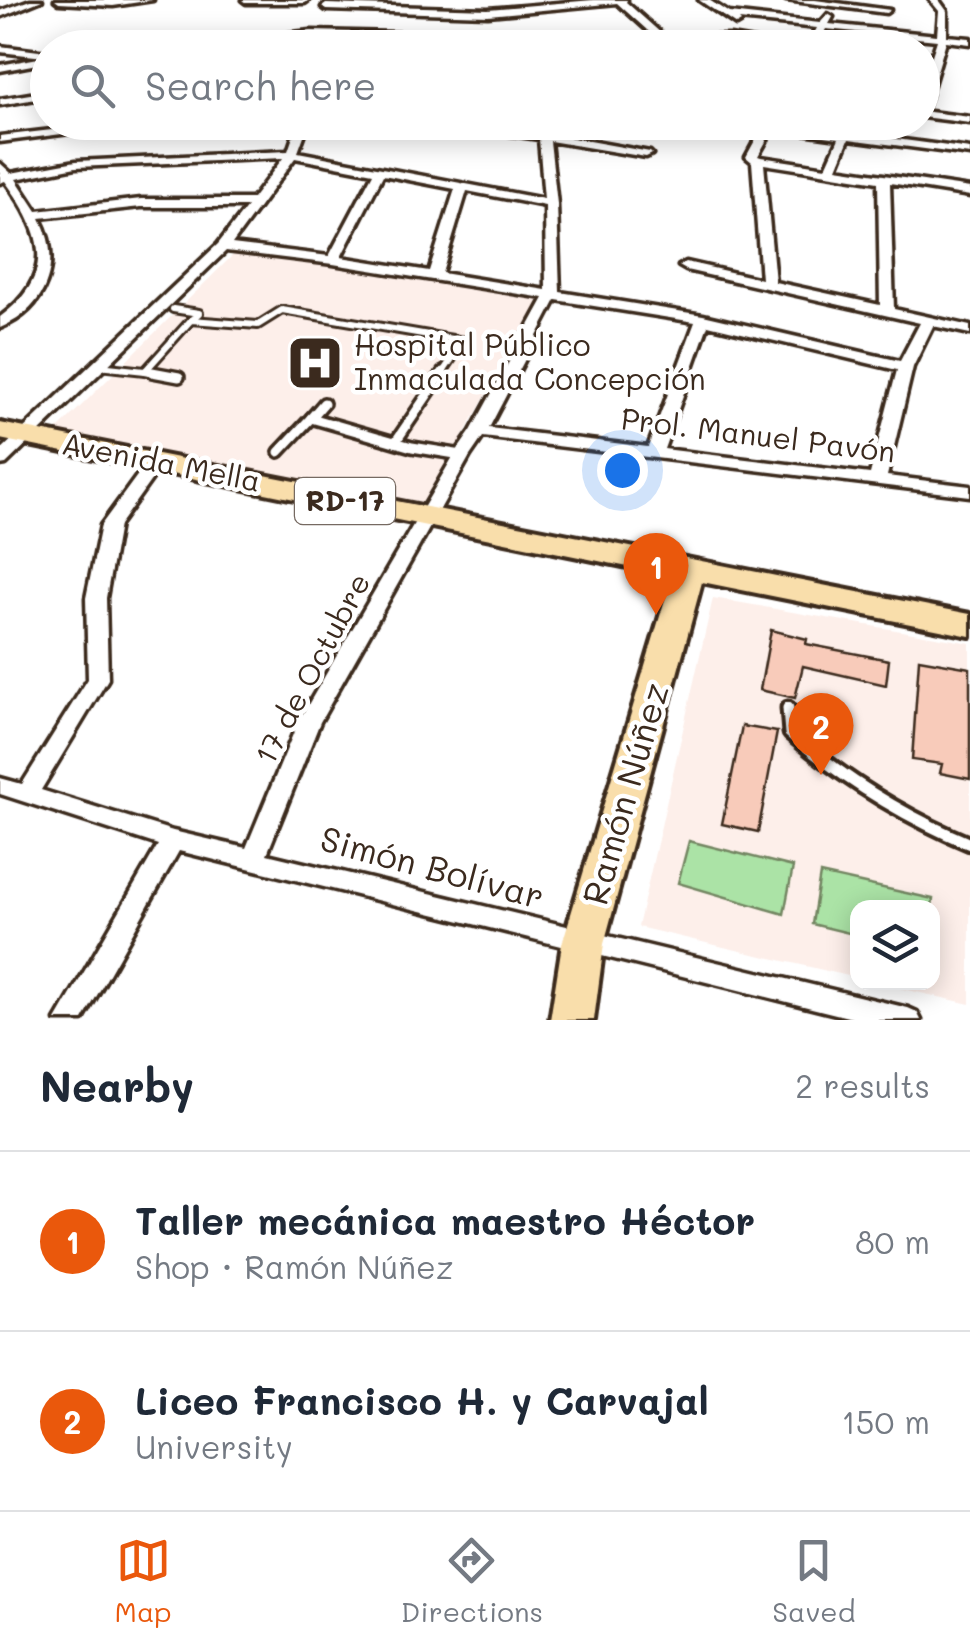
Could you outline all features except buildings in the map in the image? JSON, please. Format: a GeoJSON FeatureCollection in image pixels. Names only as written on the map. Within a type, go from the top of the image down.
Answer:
{"type":"FeatureCollection","features":[{"type":"Feature","properties":{"kind":"main road","name":"Avenida Mella"},"geometry":{"type":"LineString","coordinates":[[13,434],[970,626]]}},
{"type":"Feature","properties":{"kind":"main road","name":"Ramón Núñez"},"geometry":{"type":"LineString","coordinates":[[572,1020],[583,944],[690,569]]}},
{"type":"Feature","properties":{"kind":"street"},"geometry":{"type":"LineString","coordinates":[[0,14],[38,0]]}},
{"type":"Feature","properties":{"kind":"street"},"geometry":{"type":"LineString","coordinates":[[59,0],[149,0]]}},
{"type":"Feature","properties":{"kind":"street"},"geometry":{"type":"LineString","coordinates":[[246,0],[304,0]]}},
{"type":"Feature","properties":{"kind":"street"},"geometry":{"type":"LineString","coordinates":[[703,0],[746,30]]}},
{"type":"Feature","properties":{"kind":"street"},"geometry":{"type":"LineString","coordinates":[[790,0],[889,5],[883,30]]}},
{"type":"Feature","properties":{"kind":"street"},"geometry":{"type":"LineString","coordinates":[[934,0],[943,11],[940,45]]}},
{"type":"Feature","properties":{"kind":"street"},"geometry":{"type":"LineString","coordinates":[[314,30],[326,3],[488,6],[622,1],[653,30]]}},
{"type":"Feature","properties":{"kind":"street"},"geometry":{"type":"LineString","coordinates":[[822,30],[834,3]]}},
{"type":"Feature","properties":{"kind":"street"},"geometry":{"type":"LineString","coordinates":[[729,16],[863,30]]}},
{"type":"Feature","properties":{"kind":"street"},"geometry":{"type":"LineString","coordinates":[[942,38],[970,41]]}},
{"type":"Feature","properties":{"kind":"street"},"geometry":{"type":"LineString","coordinates":[[0,50],[30,54]]}},
{"type":"Feature","properties":{"kind":"street"},"geometry":{"type":"LineString","coordinates":[[0,68],[30,60]]}},
{"type":"Feature","properties":{"kind":"street"},"geometry":{"type":"LineString","coordinates":[[0,102],[30,97]]}},
{"type":"Feature","properties":{"kind":"street"},"geometry":{"type":"LineString","coordinates":[[940,116],[970,120]]}},
{"type":"Feature","properties":{"kind":"street"},"geometry":{"type":"LineString","coordinates":[[0,139],[30,135]]}},
{"type":"Feature","properties":{"kind":"street"},"geometry":{"type":"LineString","coordinates":[[0,460],[13,434],[99,366],[223,247],[292,154],[297,140]]}},
{"type":"Feature","properties":{"kind":"street","name":"17 de Octubre"},"geometry":{"type":"LineString","coordinates":[[254,858],[309,722],[462,455],[479,432],[553,293],[551,204],[544,140]]}},
{"type":"Feature","properties":{"kind":"street"},"geometry":{"type":"LineString","coordinates":[[588,140],[646,154]]}},
{"type":"Feature","properties":{"kind":"street"},"geometry":{"type":"LineString","coordinates":[[762,140],[752,157],[758,160],[970,192]]}},
{"type":"Feature","properties":{"kind":"street"},"geometry":{"type":"LineString","coordinates":[[830,170],[844,140]]}},
{"type":"Feature","properties":{"kind":"street"},"geometry":{"type":"LineString","coordinates":[[920,140],[970,152]]}},
{"type":"Feature","properties":{"kind":"street"},"geometry":{"type":"LineString","coordinates":[[0,324],[33,294],[48,263],[48,248],[32,214],[3,174],[115,161],[292,154],[551,204]]}},
{"type":"Feature","properties":{"kind":"street"},"geometry":{"type":"LineString","coordinates":[[758,160],[768,284]]}},
{"type":"Feature","properties":{"kind":"street"},"geometry":{"type":"LineString","coordinates":[[333,260],[380,170]]}},
{"type":"Feature","properties":{"kind":"street"},"geometry":{"type":"LineString","coordinates":[[884,179],[888,310]]}},
{"type":"Feature","properties":{"kind":"street"},"geometry":{"type":"LineString","coordinates":[[434,276],[462,187]]}},
{"type":"Feature","properties":{"kind":"street"},"geometry":{"type":"LineString","coordinates":[[32,214],[141,203],[254,202]]}},
{"type":"Feature","properties":{"kind":"street"},"geometry":{"type":"LineString","coordinates":[[223,247],[333,260],[703,319],[905,367]]}},
{"type":"Feature","properties":{"kind":"street"},"geometry":{"type":"LineString","coordinates":[[686,266],[970,330]]}},
{"type":"Feature","properties":{"kind":"street"},"geometry":{"type":"LineString","coordinates":[[655,451],[703,319]]}},
{"type":"Feature","properties":{"kind":"street"},"geometry":{"type":"LineString","coordinates":[[878,478],[905,367],[928,321]]}},
{"type":"Feature","properties":{"kind":"street","name":"Prol. Manuel Pavón"},"geometry":{"type":"LineString","coordinates":[[479,432],[970,491]]}},
{"type":"Feature","properties":{"kind":"street"},"geometry":{"type":"LineString","coordinates":[[27,795],[98,678],[96,598],[110,525],[156,462]]}},
{"type":"Feature","properties":{"kind":"street","name":"Simón Bolívar"},"geometry":{"type":"LineString","coordinates":[[0,786],[173,840],[583,944],[908,1020]]}},
{"type":"Feature","properties":{"kind":"street"},"geometry":{"type":"LineString","coordinates":[[69,1020],[173,840]]}},
{"type":"Feature","properties":{"kind":"lane"},"geometry":{"type":"LineString","coordinates":[[191,320],[258,325],[285,306],[464,340],[396,442]]}},
{"type":"Feature","properties":{"kind":"lane"},"geometry":{"type":"LineString","coordinates":[[144,371],[199,313],[173,308]]}},
{"type":"Feature","properties":{"kind":"lane"},"geometry":{"type":"LineString","coordinates":[[99,366],[180,377]]}},
{"type":"Feature","properties":{"kind":"lane"},"geometry":{"type":"LineString","coordinates":[[279,452],[324,402]]}},
{"type":"Feature","properties":{"kind":"lane"},"geometry":{"type":"LineString","coordinates":[[311,418],[396,442],[462,455]]}},
{"type":"Feature","properties":{"kind":"lane"},"geometry":{"type":"LineString","coordinates":[[788,708],[790,733],[836,774],[912,820],[970,844]]}},
{"type":"Feature","properties":{"kind":"shaded area","name":"Hospital Público Inmaculada Concepción"},"geometry":{"type":"Polygon","coordinates":[[[236,252],[543,295],[423,506],[56,431],[236,252]]]}},
{"type":"Feature","properties":{"kind":"shaded area"},"geometry":{"type":"Polygon","coordinates":[[[713,598],[970,643],[970,1004],[907,990],[940,990],[940,900],[850,900],[850,976],[638,927],[713,598]]]}},
{"type":"Feature","properties":{"kind":"green space"},"geometry":{"type":"Polygon","coordinates":[[[689,841],[793,867],[784,914],[678,883],[689,841]]]}},
{"type":"Feature","properties":{"kind":"green space"},"geometry":{"type":"Polygon","coordinates":[[[820,874],[933,899],[850,900],[850,933],[812,924],[820,874]]]}},
{"type":"Feature","properties":{"kind":"place","name":"Hospital Público Inmaculada Concepción"},"geometry":{"type":"Point","coordinates":[315,363]}},
{"type":"Feature","properties":{"kind":"place","name":"Taller mecánica maestro Héctor"},"geometry":{"type":"Point","coordinates":[656,615]}},
{"type":"Feature","properties":{"kind":"place","name":"Liceo Francisco H. y Carvajal"},"geometry":{"type":"Point","coordinates":[821,775]}}]}
